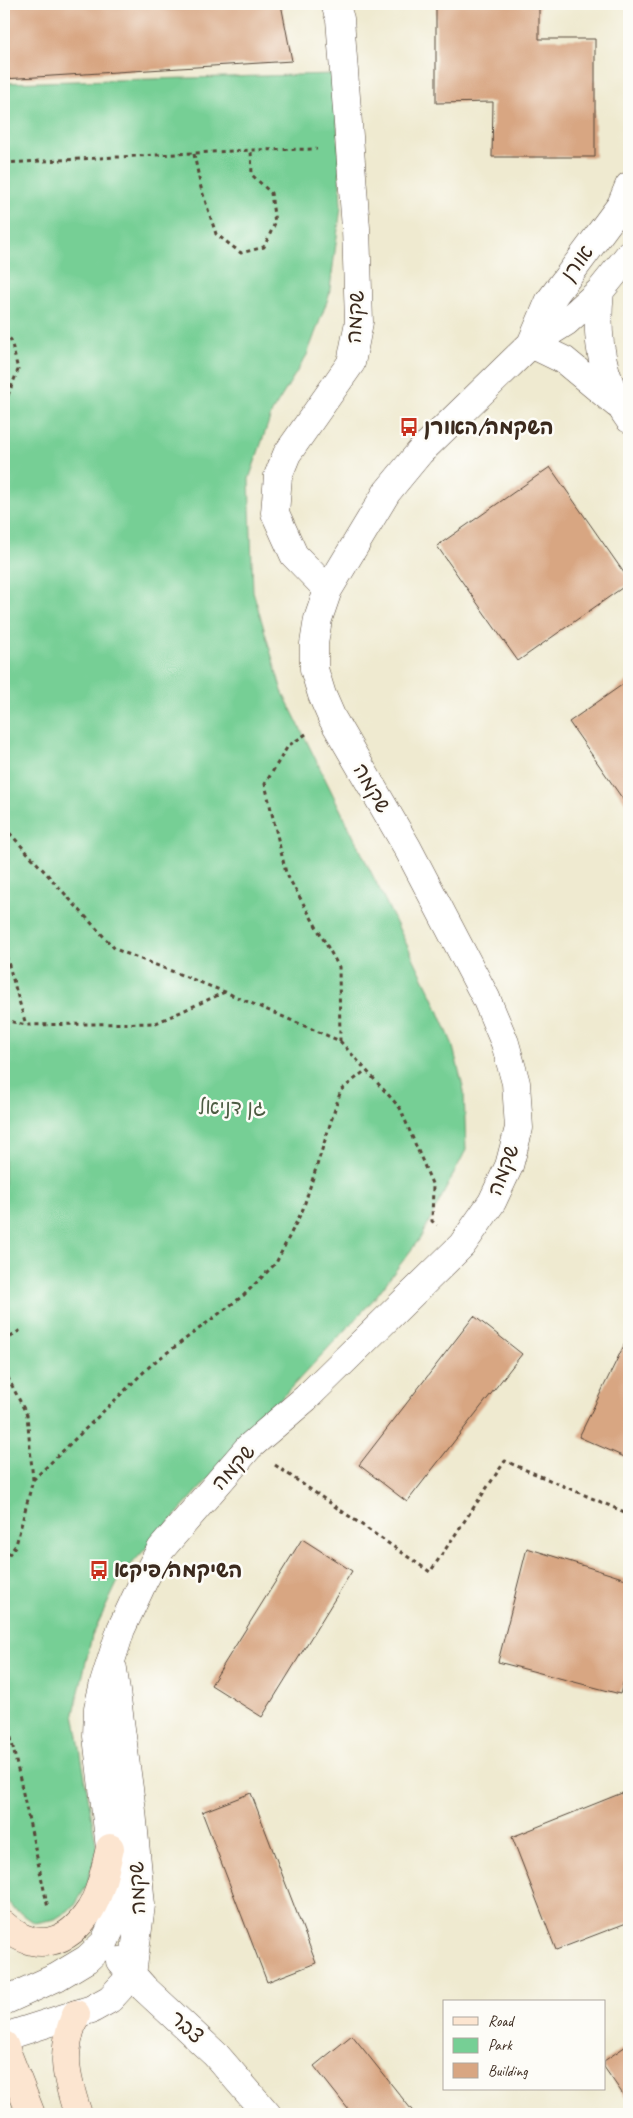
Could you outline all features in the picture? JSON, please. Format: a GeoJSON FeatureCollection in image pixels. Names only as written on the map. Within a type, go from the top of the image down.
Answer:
{"type":"FeatureCollection","features":[{"type":"Feature","properties":{"kind":"main road"},"geometry":{"type":"LineString","coordinates":[[14,1932],[37,1943],[54,1942],[73,1930],[90,1909],[101,1884],[110,1848]]}},
{"type":"Feature","properties":{"kind":"main road"},"geometry":{"type":"LineString","coordinates":[[76,2014],[68,2035],[65,2066],[78,2114]]}},
{"type":"Feature","properties":{"kind":"main road"},"geometry":{"type":"LineString","coordinates":[[4,2045],[30,2114]]}},
{"type":"Feature","properties":{"kind":"street","name":"שקמה"},"geometry":{"type":"LineString","coordinates":[[328,590],[294,555],[275,513],[278,476],[287,454],[351,363],[359,322],[356,228],[340,19],[335,4]]}},
{"type":"Feature","properties":{"kind":"street","name":"אורן"},"geometry":{"type":"LineString","coordinates":[[531,344],[549,302],[621,205],[629,186]]}},
{"type":"Feature","properties":{"kind":"street","name":"אורן"},"geometry":{"type":"LineString","coordinates":[[531,344],[566,322],[600,291],[629,255]]}},
{"type":"Feature","properties":{"kind":"street","name":"אורן"},"geometry":{"type":"LineString","coordinates":[[600,291],[598,332],[601,353],[608,380],[625,413]]}},
{"type":"Feature","properties":{"kind":"street","name":"שקמה"},"geometry":{"type":"LineString","coordinates":[[4,2001],[57,1977],[87,1959],[104,1942],[116,1917],[118,1878],[110,1848],[97,1736],[98,1708],[121,1629],[161,1549],[250,1447],[306,1398],[462,1245],[492,1202],[509,1166],[518,1128],[516,1083],[505,1043],[486,998],[406,847],[332,718],[314,669],[314,644],[318,619],[328,590],[387,492],[420,452],[531,344]]}},
{"type":"Feature","properties":{"kind":"street","name":"אורן"},"geometry":{"type":"LineString","coordinates":[[531,344],[564,360],[625,413]]}},
{"type":"Feature","properties":{"kind":"street","name":"שקמה"},"geometry":{"type":"LineString","coordinates":[[112,1657],[132,1810],[141,1905],[132,1975]]}},
{"type":"Feature","properties":{"kind":"street","name":"צבר"},"geometry":{"type":"LineString","coordinates":[[104,1942],[132,1975],[216,2055],[267,2114]]}},
{"type":"Feature","properties":{"kind":"street"},"geometry":{"type":"LineString","coordinates":[[4,2037],[92,2009],[110,1999],[132,1975]]}},
{"type":"Feature","properties":{"kind":"path"},"geometry":{"type":"LineString","coordinates":[[4,163],[316,148],[321,157]]}},
{"type":"Feature","properties":{"kind":"path"},"geometry":{"type":"LineString","coordinates":[[194,154],[201,188],[216,234],[241,253],[264,247],[275,223],[270,193],[252,175],[251,150]]}},
{"type":"Feature","properties":{"kind":"path"},"geometry":{"type":"LineString","coordinates":[[4,333],[11,340],[18,370],[4,405]]}},
{"type":"Feature","properties":{"kind":"path"},"geometry":{"type":"LineString","coordinates":[[288,746],[265,784],[286,873],[339,967],[340,1041]]}},
{"type":"Feature","properties":{"kind":"path"},"geometry":{"type":"LineString","coordinates":[[4,827],[115,948],[226,992],[340,1041],[400,1108],[433,1186],[432,1221],[462,1245]]}},
{"type":"Feature","properties":{"kind":"path"},"geometry":{"type":"LineString","coordinates":[[4,948],[26,1025]]}},
{"type":"Feature","properties":{"kind":"path"},"geometry":{"type":"LineString","coordinates":[[4,1020],[26,1025],[156,1023],[226,992]]}},
{"type":"Feature","properties":{"kind":"path"},"geometry":{"type":"LineString","coordinates":[[33,1480],[152,1364],[244,1295],[276,1263],[303,1209],[341,1090],[366,1070]]}},
{"type":"Feature","properties":{"kind":"path"},"geometry":{"type":"LineString","coordinates":[[4,1342],[23,1328]]}},
{"type":"Feature","properties":{"kind":"path"},"geometry":{"type":"LineString","coordinates":[[4,1370],[26,1415],[33,1480],[16,1545],[4,1561]]}},
{"type":"Feature","properties":{"kind":"path"},"geometry":{"type":"LineString","coordinates":[[250,1447],[430,1572],[505,1461],[629,1514]]}},
{"type":"Feature","properties":{"kind":"path"},"geometry":{"type":"LineString","coordinates":[[4,1706],[49,1910],[37,1924],[29,1923],[14,1932]]}},
{"type":"Feature","properties":{"kind":"green space","name":"גן דניאל"},"geometry":{"type":"Polygon","coordinates":[[[335,74],[341,207],[329,296],[307,355],[272,412],[249,479],[253,591],[282,691],[433,998],[452,1043],[464,1091],[466,1150],[421,1237],[374,1299],[120,1577],[92,1636],[74,1713],[97,1849],[87,1885],[74,1907],[55,1919],[35,1923],[13,1908],[4,1897],[4,83],[335,74]]]}},
{"type":"Feature","properties":{"kind":"building"},"geometry":{"type":"Polygon","coordinates":[[[4,4],[281,4],[292,61],[4,79],[4,4]]]}},
{"type":"Feature","properties":{"kind":"building"},"geometry":{"type":"Polygon","coordinates":[[[436,4],[539,4],[539,39],[595,39],[595,157],[492,157],[493,102],[436,103],[436,4]]]}},
{"type":"Feature","properties":{"kind":"building"},"geometry":{"type":"Polygon","coordinates":[[[550,467],[629,580],[629,583],[518,661],[437,546],[550,467]]]}},
{"type":"Feature","properties":{"kind":"building"},"geometry":{"type":"Polygon","coordinates":[[[629,680],[629,808],[569,722],[629,680]]]}},
{"type":"Feature","properties":{"kind":"building"},"geometry":{"type":"Polygon","coordinates":[[[474,1316],[522,1354],[407,1502],[359,1465],[474,1316]]]}},
{"type":"Feature","properties":{"kind":"building"},"geometry":{"type":"Polygon","coordinates":[[[629,1335],[629,1459],[579,1437],[629,1335]]]}},
{"type":"Feature","properties":{"kind":"building"},"geometry":{"type":"Polygon","coordinates":[[[302,1539],[352,1571],[262,1717],[211,1685],[302,1539]]]}},
{"type":"Feature","properties":{"kind":"building"},"geometry":{"type":"Polygon","coordinates":[[[527,1548],[629,1580],[629,1662],[620,1694],[498,1662],[527,1548]]]}},
{"type":"Feature","properties":{"kind":"building"},"geometry":{"type":"Polygon","coordinates":[[[251,1793],[316,1963],[267,1982],[202,1812],[251,1793]]]}},
{"type":"Feature","properties":{"kind":"building"},"geometry":{"type":"Polygon","coordinates":[[[622,1793],[629,1811],[629,1922],[556,1950],[512,1837],[622,1793]]]}},
{"type":"Feature","properties":{"kind":"building"},"geometry":{"type":"Polygon","coordinates":[[[352,2035],[415,2114],[352,2114],[314,2066],[352,2035]]]}},
{"type":"Feature","properties":{"kind":"building"},"geometry":{"type":"Polygon","coordinates":[[[629,2044],[629,2103],[606,2070],[606,2060],[629,2044]]]}},
{"type":"Feature","properties":{"kind":"place","name":"השקמה/האורן"},"geometry":{"type":"Point","coordinates":[409,427]}},
{"type":"Feature","properties":{"kind":"place","name":"השיקמה/פיקא"},"geometry":{"type":"Point","coordinates":[99,1570]}}]}
